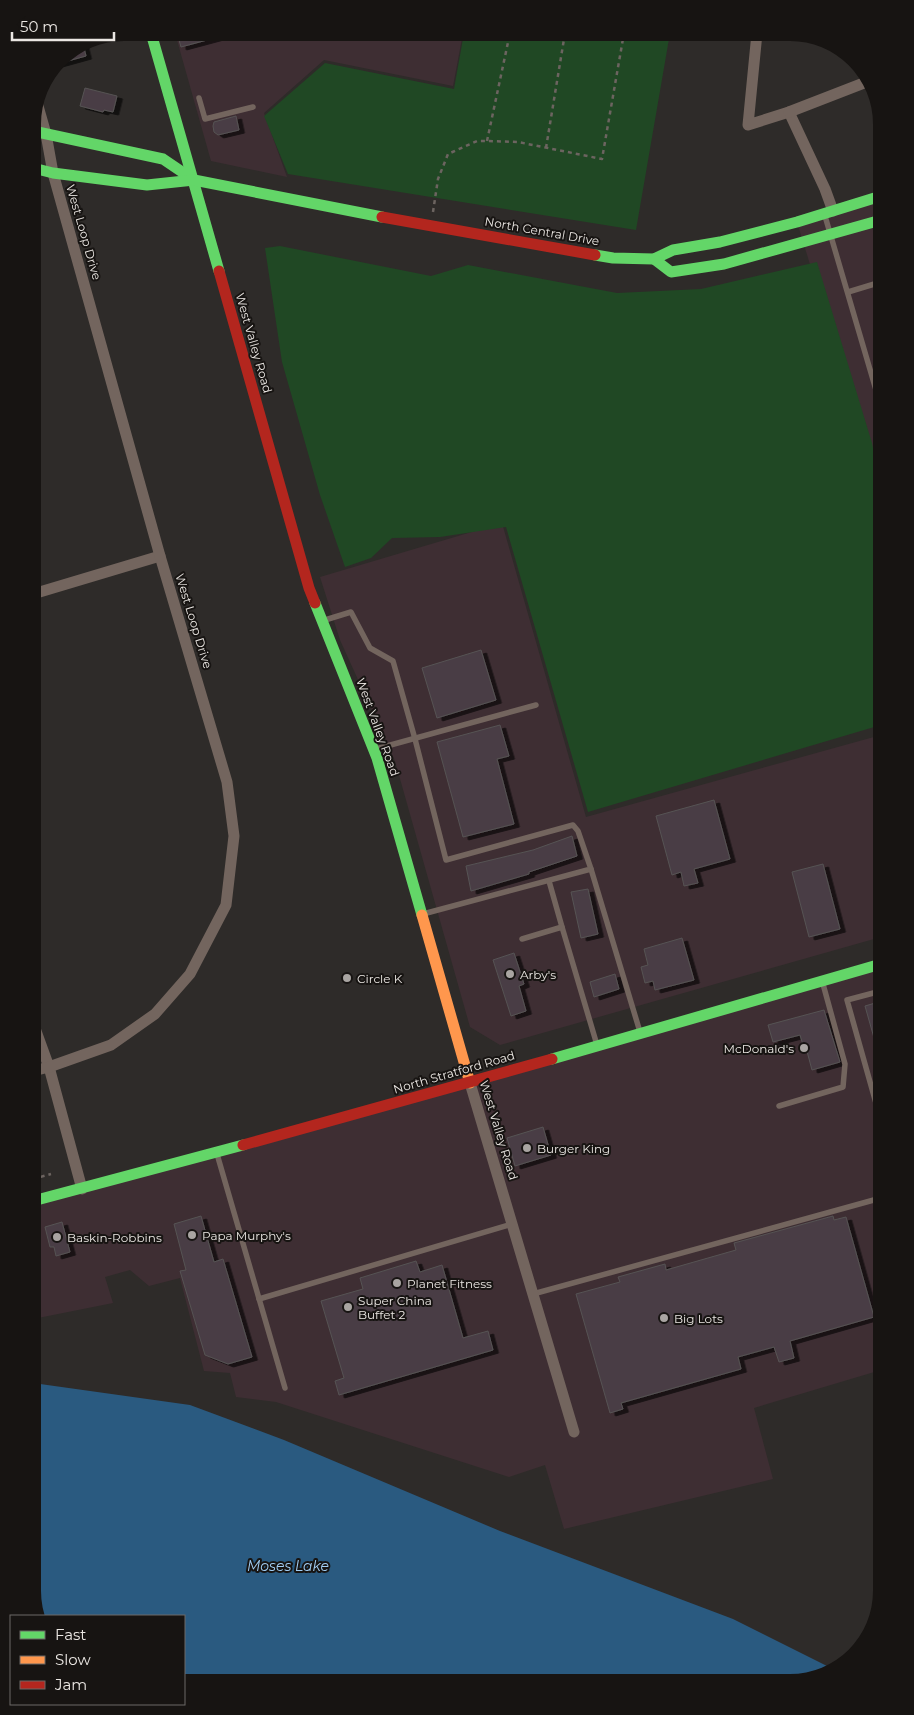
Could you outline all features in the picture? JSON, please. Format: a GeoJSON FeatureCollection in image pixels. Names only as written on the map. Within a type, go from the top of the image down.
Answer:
{"type":"FeatureCollection","features":[{"type":"Feature","properties":{"kind":"main road","name":"West Valley Road"},"geometry":{"type":"LineString","coordinates":[[154,41],[309,588],[374,750],[470,1083]]}},
{"type":"Feature","properties":{"kind":"main road","name":"North Central Drive"},"geometry":{"type":"LineString","coordinates":[[41,133],[163,159],[194,180]]}},
{"type":"Feature","properties":{"kind":"main road","name":"North Central Drive"},"geometry":{"type":"LineString","coordinates":[[41,170],[147,185],[194,180],[431,226],[613,258],[654,259],[673,250],[720,242],[873,199]]}},
{"type":"Feature","properties":{"kind":"main road"},"geometry":{"type":"LineString","coordinates":[[654,259],[671,272],[715,266],[873,222]]}},
{"type":"Feature","properties":{"kind":"main road","name":"North Stratford Road"},"geometry":{"type":"LineString","coordinates":[[41,1199],[470,1083],[873,967]]}},
{"type":"Feature","properties":{"kind":"street"},"geometry":{"type":"LineString","coordinates":[[756,41],[748,125],[863,84]]}},
{"type":"Feature","properties":{"kind":"street"},"geometry":{"type":"LineString","coordinates":[[789,112],[826,189],[829,212]]}},
{"type":"Feature","properties":{"kind":"street","name":"West Loop Drive"},"geometry":{"type":"LineString","coordinates":[[41,117],[53,173],[160,556],[227,782],[234,836],[226,905],[190,974],[155,1014],[111,1044],[41,1069]]}},
{"type":"Feature","properties":{"kind":"street"},"geometry":{"type":"LineString","coordinates":[[41,592],[160,556]]}},
{"type":"Feature","properties":{"kind":"street"},"geometry":{"type":"LineString","coordinates":[[41,1045],[49,1067],[82,1189]]}},
{"type":"Feature","properties":{"kind":"street","name":"West Valley Road"},"geometry":{"type":"LineString","coordinates":[[470,1083],[574,1432]]}},
{"type":"Feature","properties":{"kind":"lane"},"geometry":{"type":"LineString","coordinates":[[199,98],[205,119],[253,107]]}},
{"type":"Feature","properties":{"kind":"lane"},"geometry":{"type":"LineString","coordinates":[[829,212],[831,234],[873,377]]}},
{"type":"Feature","properties":{"kind":"lane"},"geometry":{"type":"LineString","coordinates":[[848,292],[873,285]]}},
{"type":"Feature","properties":{"kind":"lane"},"geometry":{"type":"LineString","coordinates":[[322,621],[351,612],[370,648],[393,661],[446,860],[574,825],[578,831],[591,869],[640,1034]]}},
{"type":"Feature","properties":{"kind":"lane"},"geometry":{"type":"LineString","coordinates":[[374,750],[536,706]]}},
{"type":"Feature","properties":{"kind":"lane"},"geometry":{"type":"LineString","coordinates":[[421,914],[591,869]]}},
{"type":"Feature","properties":{"kind":"lane"},"geometry":{"type":"LineString","coordinates":[[549,881],[597,1046]]}},
{"type":"Feature","properties":{"kind":"lane"},"geometry":{"type":"LineString","coordinates":[[522,939],[562,927]]}},
{"type":"Feature","properties":{"kind":"lane"},"geometry":{"type":"LineString","coordinates":[[779,1106],[843,1087],[844,1064],[822,981]]}},
{"type":"Feature","properties":{"kind":"lane"},"geometry":{"type":"LineString","coordinates":[[873,993],[846,1000],[873,1091]]}},
{"type":"Feature","properties":{"kind":"lane"},"geometry":{"type":"LineString","coordinates":[[217,1152],[285,1388]]}},
{"type":"Feature","properties":{"kind":"lane"},"geometry":{"type":"LineString","coordinates":[[533,1294],[873,1200]]}},
{"type":"Feature","properties":{"kind":"lane"},"geometry":{"type":"LineString","coordinates":[[259,1299],[512,1224]]}},
{"type":"Feature","properties":{"kind":"path"},"geometry":{"type":"LineString","coordinates":[[487,141],[508,41]]}},
{"type":"Feature","properties":{"kind":"path"},"geometry":{"type":"LineString","coordinates":[[546,148],[564,41]]}},
{"type":"Feature","properties":{"kind":"path"},"geometry":{"type":"LineString","coordinates":[[431,226],[438,179],[448,154],[477,141],[518,142],[602,159],[623,41]]}},
{"type":"Feature","properties":{"kind":"path"},"geometry":{"type":"LineString","coordinates":[[41,1177],[51,1174]]}},
{"type":"Feature","properties":{"kind":"shaded area"},"geometry":{"type":"Polygon","coordinates":[[[177,41],[461,41],[453,86],[324,60],[264,113],[287,177],[211,161],[177,41]]]}},
{"type":"Feature","properties":{"kind":"shaded area"},"geometry":{"type":"Polygon","coordinates":[[[873,198],[873,470],[797,222],[873,198]]]}},
{"type":"Feature","properties":{"kind":"shaded area"},"geometry":{"type":"Polygon","coordinates":[[[502,523],[586,817],[873,737],[873,939],[500,1045],[470,1027],[395,761],[340,640],[320,577],[502,523]]]}},
{"type":"Feature","properties":{"kind":"shaded area"},"geometry":{"type":"Polygon","coordinates":[[[873,966],[873,1372],[754,1408],[773,1479],[564,1529],[545,1465],[509,1477],[276,1402],[236,1397],[230,1373],[204,1371],[180,1278],[149,1286],[130,1270],[105,1277],[113,1303],[41,1317],[41,1196],[873,966]]]}},
{"type":"Feature","properties":{"kind":"green space"},"geometry":{"type":"Polygon","coordinates":[[[463,41],[669,41],[636,230],[288,174],[264,116],[325,63],[454,89],[463,41]]]}},
{"type":"Feature","properties":{"kind":"green space"},"geometry":{"type":"Polygon","coordinates":[[[280,246],[431,276],[468,265],[617,293],[701,289],[817,262],[873,448],[873,727],[588,812],[506,527],[440,537],[392,538],[371,558],[345,567],[320,495],[282,362],[265,248],[280,246]]]}},
{"type":"Feature","properties":{"kind":"water","name":"Moses Lake"},"geometry":{"type":"Polygon","coordinates":[[[41,1384],[190,1405],[284,1440],[500,1531],[733,1619],[825,1665],[806,1672],[790,1674],[185,1674],[185,1615],[46,1615],[41,1591],[41,1384]]]}},
{"type":"Feature","properties":{"kind":"building"},"geometry":{"type":"Polygon","coordinates":[[[179,41],[203,41],[181,47],[179,41]]]}},
{"type":"Feature","properties":{"kind":"building"},"geometry":{"type":"Polygon","coordinates":[[[85,51],[86,56],[73,60],[85,51]]]}},
{"type":"Feature","properties":{"kind":"building"},"geometry":{"type":"Polygon","coordinates":[[[85,88],[117,96],[113,112],[104,110],[103,112],[80,106],[85,88]]]}},
{"type":"Feature","properties":{"kind":"building"},"geometry":{"type":"Polygon","coordinates":[[[236,116],[239,130],[218,135],[214,132],[214,122],[236,116]]]}},
{"type":"Feature","properties":{"kind":"building"},"geometry":{"type":"Polygon","coordinates":[[[481,650],[496,700],[437,718],[422,668],[481,650]]]}},
{"type":"Feature","properties":{"kind":"building"},"geometry":{"type":"Polygon","coordinates":[[[500,725],[509,756],[497,759],[514,824],[463,837],[437,742],[500,725]]]}},
{"type":"Feature","properties":{"kind":"building"},"geometry":{"type":"Polygon","coordinates":[[[714,800],[730,859],[694,869],[698,883],[684,886],[681,872],[672,875],[656,816],[714,800]]]}},
{"type":"Feature","properties":{"kind":"building"},"geometry":{"type":"Polygon","coordinates":[[[572,836],[577,856],[529,872],[529,874],[471,891],[466,866],[533,850],[572,836]]]}},
{"type":"Feature","properties":{"kind":"building"},"geometry":{"type":"Polygon","coordinates":[[[823,864],[840,929],[809,937],[792,872],[823,864]]]}},
{"type":"Feature","properties":{"kind":"building"},"geometry":{"type":"Polygon","coordinates":[[[588,889],[598,934],[581,938],[571,892],[588,889]]]}},
{"type":"Feature","properties":{"kind":"building"},"geometry":{"type":"Polygon","coordinates":[[[682,938],[694,980],[655,990],[653,981],[645,983],[641,967],[648,965],[644,949],[682,938]]]}},
{"type":"Feature","properties":{"kind":"building"},"geometry":{"type":"Polygon","coordinates":[[[514,953],[524,984],[519,986],[526,1011],[511,1016],[493,960],[514,953]]]}},
{"type":"Feature","properties":{"kind":"building"},"geometry":{"type":"Polygon","coordinates":[[[615,974],[619,989],[594,997],[590,982],[615,974]]]}},
{"type":"Feature","properties":{"kind":"building"},"geometry":{"type":"Polygon","coordinates":[[[873,1004],[873,1034],[865,1006],[873,1004]]]}},
{"type":"Feature","properties":{"kind":"building"},"geometry":{"type":"Polygon","coordinates":[[[824,1010],[840,1062],[812,1070],[805,1044],[803,1045],[800,1035],[773,1042],[768,1025],[824,1010]]]}},
{"type":"Feature","properties":{"kind":"building"},"geometry":{"type":"Polygon","coordinates":[[[543,1127],[551,1155],[515,1166],[507,1138],[543,1127]]]}},
{"type":"Feature","properties":{"kind":"building"},"geometry":{"type":"Polygon","coordinates":[[[201,1216],[214,1262],[223,1259],[252,1357],[228,1364],[205,1355],[180,1271],[186,1270],[174,1224],[201,1216]]]}},
{"type":"Feature","properties":{"kind":"building"},"geometry":{"type":"Polygon","coordinates":[[[833,1216],[834,1220],[846,1217],[873,1317],[790,1341],[794,1358],[779,1362],[774,1347],[738,1357],[741,1369],[621,1403],[623,1409],[610,1413],[576,1294],[620,1282],[618,1277],[665,1264],[666,1270],[736,1250],[734,1243],[833,1216]]]}},
{"type":"Feature","properties":{"kind":"building","name":"Baskin-Robbins"},"geometry":{"type":"Polygon","coordinates":[[[62,1222],[70,1252],[56,1256],[54,1247],[50,1247],[45,1227],[62,1222]]]}},
{"type":"Feature","properties":{"kind":"building"},"geometry":{"type":"Polygon","coordinates":[[[416,1261],[420,1272],[442,1265],[463,1338],[488,1331],[493,1350],[339,1395],[335,1381],[344,1378],[321,1301],[363,1289],[360,1278],[416,1261]]]}},
{"type":"Feature","properties":{"kind":"traffic: fast"},"geometry":{"type":"LineString","coordinates":[[153,41],[219,271]]}},
{"type":"Feature","properties":{"kind":"traffic: fast"},"geometry":{"type":"LineString","coordinates":[[41,133],[163,159],[194,180]]}},
{"type":"Feature","properties":{"kind":"traffic: fast"},"geometry":{"type":"LineString","coordinates":[[41,170],[147,185],[194,180],[382,217]]}},
{"type":"Feature","properties":{"kind":"traffic: fast"},"geometry":{"type":"LineString","coordinates":[[595,255],[613,258],[654,259],[673,250],[720,242],[797,222],[873,198]]}},
{"type":"Feature","properties":{"kind":"traffic: fast"},"geometry":{"type":"LineString","coordinates":[[654,259],[671,272],[724,264],[873,222]]}},
{"type":"Feature","properties":{"kind":"traffic: fast"},"geometry":{"type":"LineString","coordinates":[[315,603],[377,758],[422,915]]}},
{"type":"Feature","properties":{"kind":"traffic: fast"},"geometry":{"type":"LineString","coordinates":[[552,1059],[873,966]]}},
{"type":"Feature","properties":{"kind":"traffic: fast"},"geometry":{"type":"LineString","coordinates":[[41,1199],[243,1145]]}},
{"type":"Feature","properties":{"kind":"traffic: slow"},"geometry":{"type":"LineString","coordinates":[[422,915],[470,1083]]}},
{"type":"Feature","properties":{"kind":"traffic: jam"},"geometry":{"type":"LineString","coordinates":[[382,217],[595,255]]}},
{"type":"Feature","properties":{"kind":"traffic: jam"},"geometry":{"type":"LineString","coordinates":[[219,271],[309,588],[315,603]]}},
{"type":"Feature","properties":{"kind":"traffic: jam"},"geometry":{"type":"LineString","coordinates":[[243,1145],[552,1059]]}},
{"type":"Feature","properties":{"kind":"place","name":"Arby's"},"geometry":{"type":"Point","coordinates":[510,974]}},
{"type":"Feature","properties":{"kind":"place","name":"Circle K"},"geometry":{"type":"Point","coordinates":[347,978]}},
{"type":"Feature","properties":{"kind":"place","name":"McDonald's"},"geometry":{"type":"Point","coordinates":[804,1048]}},
{"type":"Feature","properties":{"kind":"place","name":"Burger King"},"geometry":{"type":"Point","coordinates":[527,1148]}},
{"type":"Feature","properties":{"kind":"place","name":"Papa Murphy's"},"geometry":{"type":"Point","coordinates":[192,1235]}},
{"type":"Feature","properties":{"kind":"place","name":"Baskin-Robbins"},"geometry":{"type":"Point","coordinates":[57,1237]}},
{"type":"Feature","properties":{"kind":"place","name":"Planet Fitness"},"geometry":{"type":"Point","coordinates":[397,1283]}},
{"type":"Feature","properties":{"kind":"place","name":"Super China Buffet 2"},"geometry":{"type":"Point","coordinates":[348,1307]}},
{"type":"Feature","properties":{"kind":"place","name":"Big Lots"},"geometry":{"type":"Point","coordinates":[664,1318]}}]}
